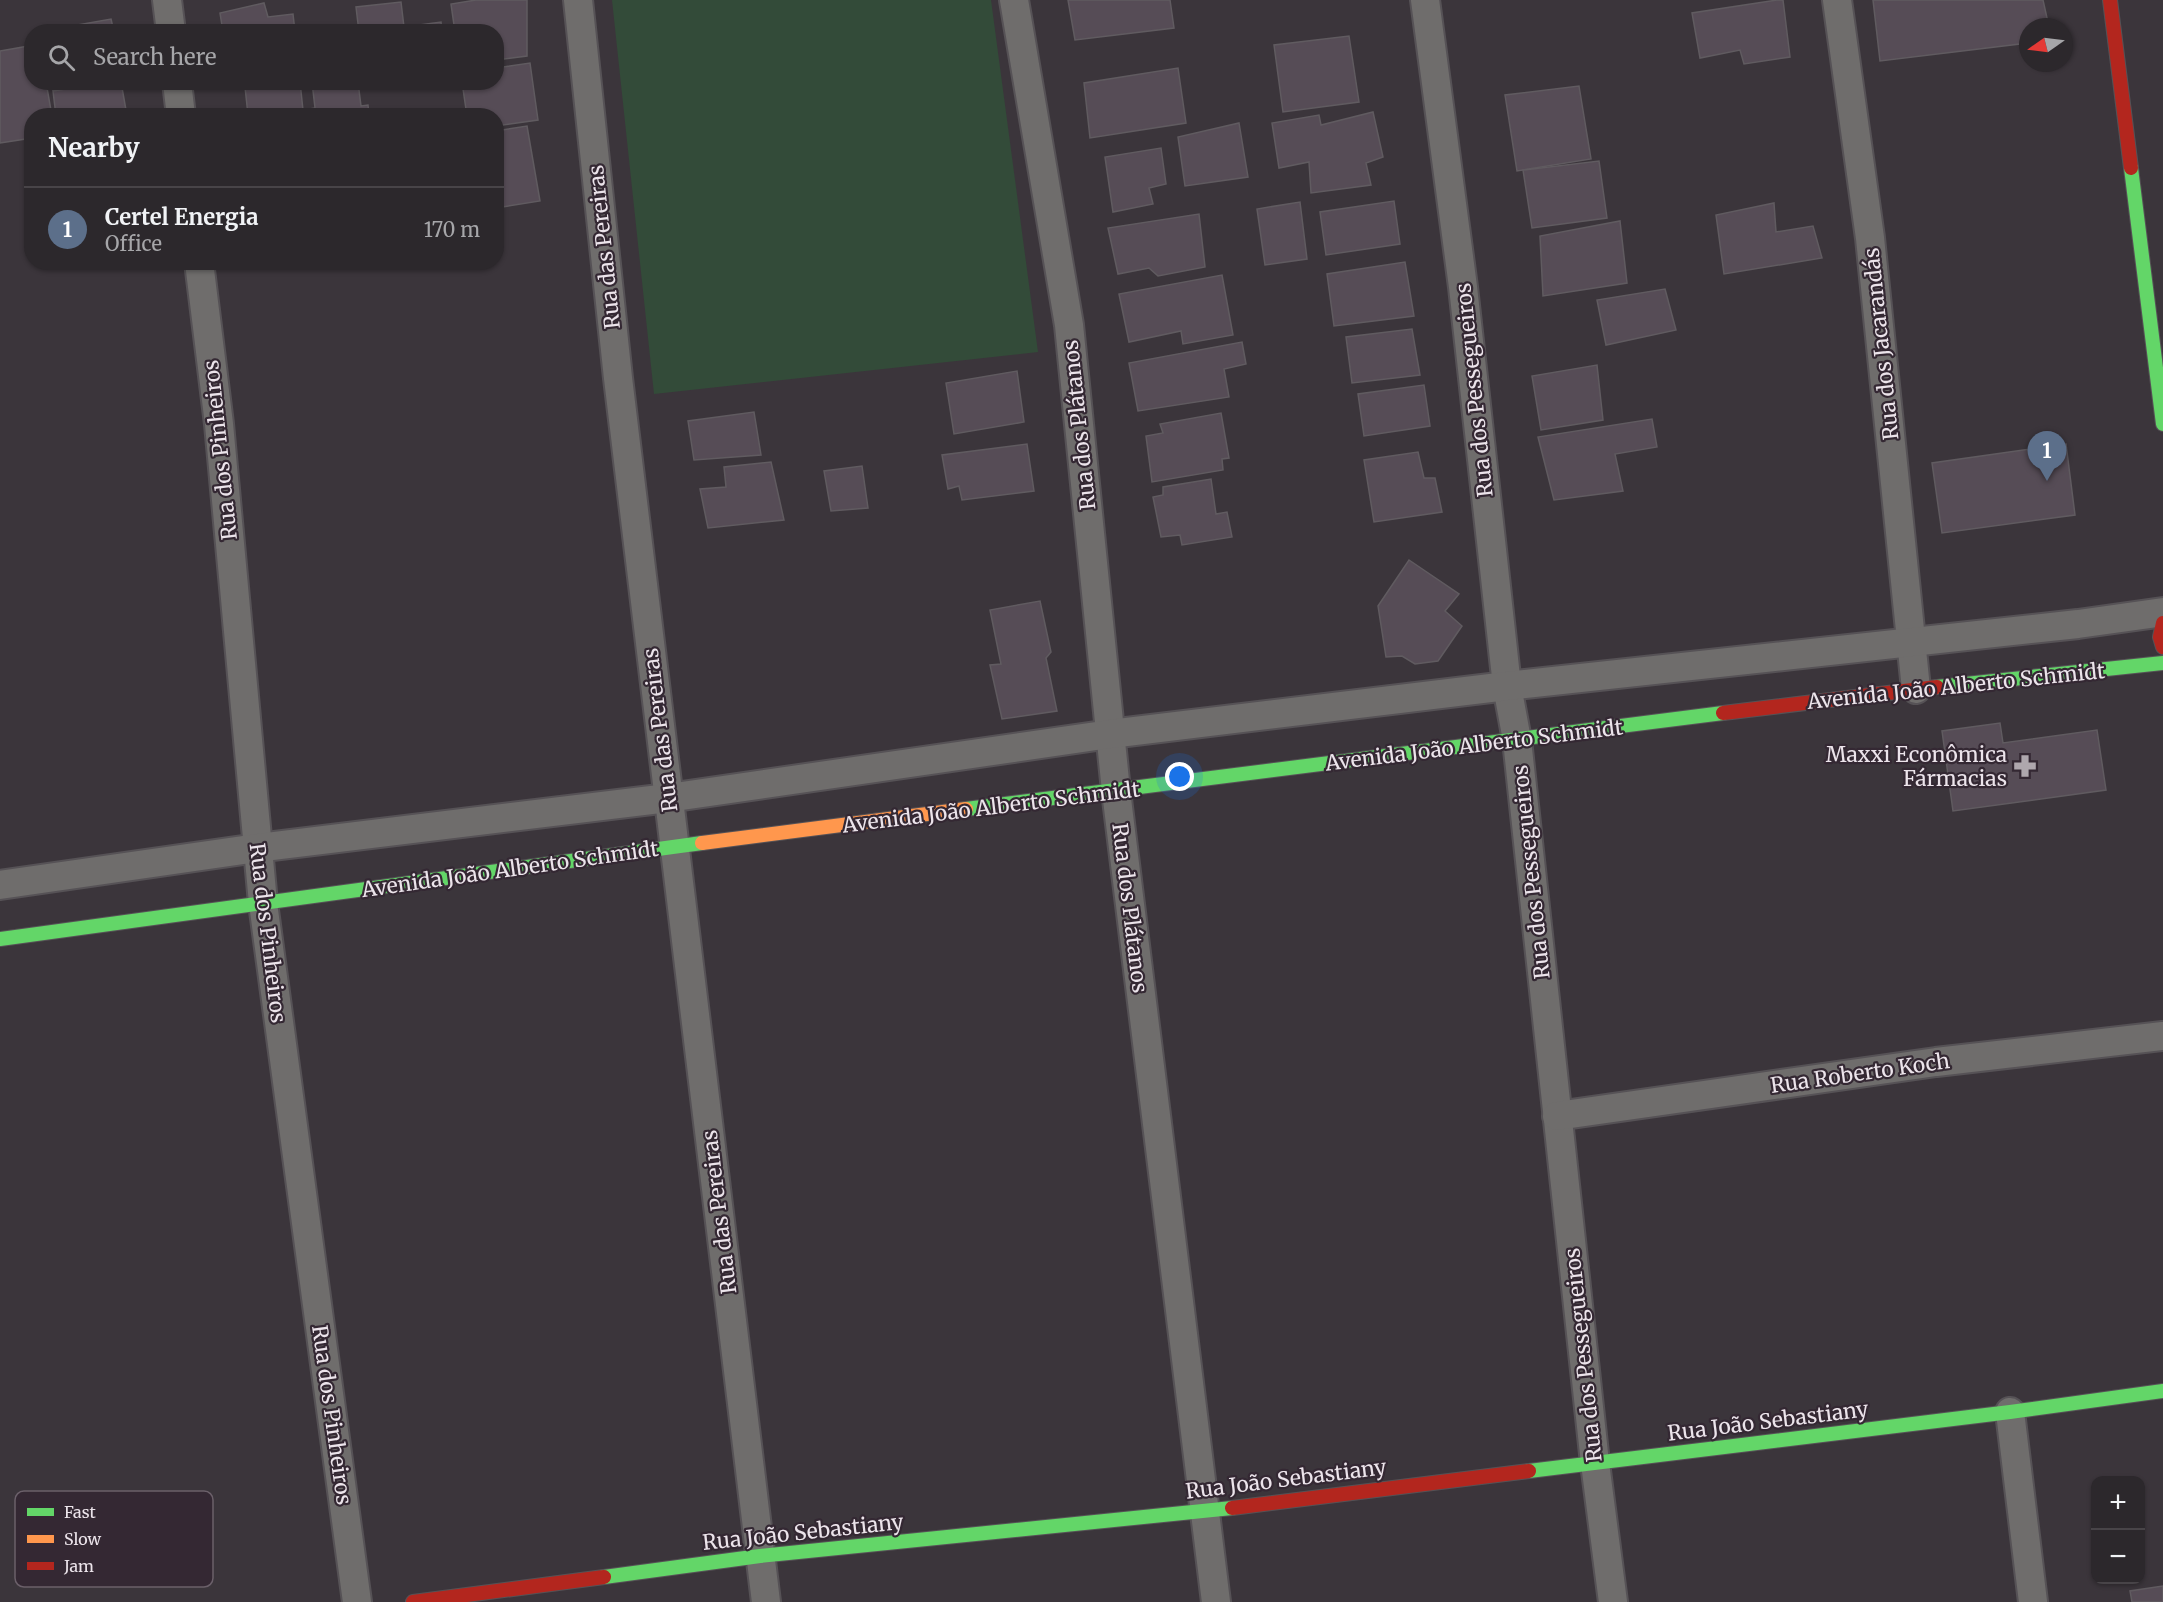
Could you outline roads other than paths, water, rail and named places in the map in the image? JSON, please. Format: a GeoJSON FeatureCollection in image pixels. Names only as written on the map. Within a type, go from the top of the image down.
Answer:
{"type":"FeatureCollection","features":[{"type":"Feature","properties":{"kind":"street"},"geometry":{"type":"LineString","coordinates":[[167,0],[170,24]]}},
{"type":"Feature","properties":{"kind":"street","name":"Rua das Pereiras"},"geometry":{"type":"LineString","coordinates":[[578,0],[618,378],[766,1602]]}},
{"type":"Feature","properties":{"kind":"street","name":"Rua dos Plátanos"},"geometry":{"type":"LineString","coordinates":[[1014,0],[1069,325],[1116,791],[1216,1602]]}},
{"type":"Feature","properties":{"kind":"street","name":"Rua dos Pessegueiros"},"geometry":{"type":"LineString","coordinates":[[1425,0],[1463,287],[1507,686],[1517,740],[1595,1463],[1613,1602]]}},
{"type":"Feature","properties":{"kind":"street","name":"Rua dos Jacarandás"},"geometry":{"type":"LineString","coordinates":[[1837,0],[1869,238],[1916,688]]}},
{"type":"Feature","properties":{"kind":"street"},"geometry":{"type":"LineString","coordinates":[[2110,0],[2163,424]]}},
{"type":"Feature","properties":{"kind":"street"},"geometry":{"type":"LineString","coordinates":[[178,90],[180,108]]}},
{"type":"Feature","properties":{"kind":"street","name":"Rua dos Pinheiros"},"geometry":{"type":"LineString","coordinates":[[200,270],[219,424],[263,903],[357,1602]]}},
{"type":"Feature","properties":{"kind":"street"},"geometry":{"type":"LineString","coordinates":[[0,885],[257,848],[668,798],[1110,734],[1507,686],[2078,624],[2163,612]]}},
{"type":"Feature","properties":{"kind":"street"},"geometry":{"type":"LineString","coordinates":[[2163,623],[2160,637],[2163,647]]}},
{"type":"Feature","properties":{"kind":"street","name":"Avenida João Alberto Schmidt"},"geometry":{"type":"LineString","coordinates":[[0,939],[675,846],[1916,688],[2163,663]]}},
{"type":"Feature","properties":{"kind":"street","name":"Rua Roberto Koch"},"geometry":{"type":"LineString","coordinates":[[1557,1116],[1936,1062],[2163,1036]]}},
{"type":"Feature","properties":{"kind":"street","name":"Rua João Sebastiany"},"geometry":{"type":"LineString","coordinates":[[413,1602],[760,1556],[1205,1511],[2010,1412],[2163,1391]]}},
{"type":"Feature","properties":{"kind":"street"},"geometry":{"type":"LineString","coordinates":[[2010,1412],[2033,1602]]}},
{"type":"Feature","properties":{"kind":"place","name":"Certel Energia"},"geometry":{"type":"Point","coordinates":[2047,481]}},
{"type":"Feature","properties":{"kind":"place","name":"Maxxi Econômica Fármacias"},"geometry":{"type":"Point","coordinates":[2025,766]}}]}
